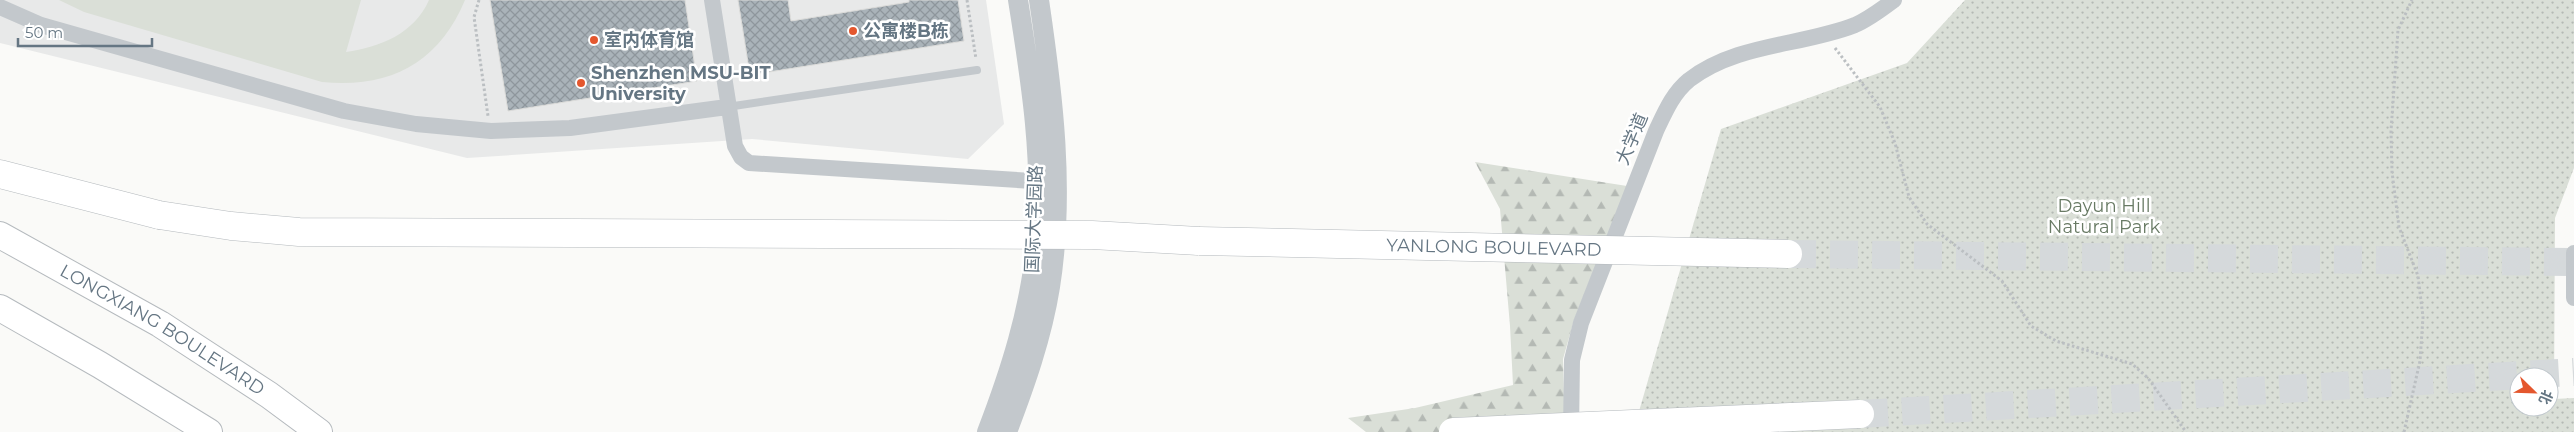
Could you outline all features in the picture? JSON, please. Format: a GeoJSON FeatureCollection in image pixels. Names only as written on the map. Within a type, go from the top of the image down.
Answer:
{"type":"FeatureCollection","features":[{"type":"Feature","properties":{"kind":"highway","name":"YANLONG BOULEVARD"},"geometry":{"type":"LineString","coordinates":[[0,174],[159,215],[231,226],[299,232],[1092,235],[1199,241],[1788,254]]}},
{"type":"Feature","properties":{"kind":"highway"},"geometry":{"type":"LineString","coordinates":[[1453,432],[1860,414]]}},
{"type":"Feature","properties":{"kind":"main road","name":"LONGXIANG BOULEVARD"},"geometry":{"type":"LineString","coordinates":[[0,235],[160,324],[270,395],[319,432]]}},
{"type":"Feature","properties":{"kind":"main road"},"geometry":{"type":"LineString","coordinates":[[0,308],[108,369],[209,432]]}},
{"type":"Feature","properties":{"kind":"street"},"geometry":{"type":"LineString","coordinates":[[712,0],[727,106],[735,146],[741,157],[749,163],[1047,182]]}},
{"type":"Feature","properties":{"kind":"street","name":"国际大学园路"},"geometry":{"type":"LineString","coordinates":[[1007,432],[1031,364],[1046,304],[1054,252],[1047,182],[1018,0]]}},
{"type":"Feature","properties":{"kind":"street","name":"国际大学园路"},"geometry":{"type":"LineString","coordinates":[[987,432],[1005,384],[1027,307],[1047,182],[1052,88],[1038,0]]}},
{"type":"Feature","properties":{"kind":"street","name":"大学道"},"geometry":{"type":"LineString","coordinates":[[1571,432],[1572,360],[1581,323],[1656,131],[1670,101],[1689,81],[1713,66],[1740,54],[1856,24],[1894,0]]}},
{"type":"Feature","properties":{"kind":"street"},"geometry":{"type":"LineString","coordinates":[[0,7],[42,25],[344,111],[416,124],[491,131],[570,128],[727,106]]}},
{"type":"Feature","properties":{"kind":"street"},"geometry":{"type":"LineString","coordinates":[[2574,253],[2574,298]]}},
{"type":"Feature","properties":{"kind":"lane"},"geometry":{"type":"LineString","coordinates":[[727,106],[977,70]]}},
{"type":"Feature","properties":{"kind":"path"},"geometry":{"type":"LineString","coordinates":[[479,0],[474,18],[491,131]]}},
{"type":"Feature","properties":{"kind":"path"},"geometry":{"type":"LineString","coordinates":[[967,0],[977,70]]}},
{"type":"Feature","properties":{"kind":"path"},"geometry":{"type":"LineString","coordinates":[[2404,432],[2420,361],[2423,317],[2418,276],[2399,227],[2392,172],[2391,131],[2398,30],[2412,0]]}},
{"type":"Feature","properties":{"kind":"path"},"geometry":{"type":"LineString","coordinates":[[1824,33],[1880,107],[1895,143],[1909,197],[1927,224],[2002,281],[2031,326],[2056,341],[2132,364],[2148,378],[2186,432]]}},
{"type":"Feature","properties":{"kind":"shaded area","name":"Shenzhen MSU-BIT University"},"geometry":{"type":"Polygon","coordinates":[[[0,0],[986,0],[1004,124],[968,159],[752,139],[467,158],[0,43],[0,0]]]}},
{"type":"Feature","properties":{"kind":"green space"},"geometry":{"type":"Polygon","coordinates":[[[59,0],[361,0],[346,52],[371,47],[395,37],[414,22],[423,12],[429,0],[465,0],[454,22],[441,40],[426,55],[409,67],[390,76],[369,81],[346,83],[322,82],[84,12],[59,0]]]}},
{"type":"Feature","properties":{"kind":"green space","name":"Dayun Hill Natural Park"},"geometry":{"type":"Polygon","coordinates":[[[1965,0],[2574,0],[2574,168],[2555,218],[2554,367],[2509,367],[2509,417],[2559,417],[2559,399],[2574,398],[2574,432],[1633,432],[1721,129],[1907,63],[1965,0]]]}},
{"type":"Feature","properties":{"kind":"green space"},"geometry":{"type":"Polygon","coordinates":[[[1475,162],[1627,186],[1574,320],[1563,359],[1565,432],[1366,432],[1348,418],[1415,408],[1513,385],[1500,209],[1475,162]]]}},
{"type":"Feature","properties":{"kind":"building","name":"室内体育馆"},"geometry":{"type":"Polygon","coordinates":[[[490,0],[685,0],[697,81],[508,111],[490,0]]]}},
{"type":"Feature","properties":{"kind":"building","name":"公寓楼B栋"},"geometry":{"type":"Polygon","coordinates":[[[738,0],[788,0],[791,21],[909,2],[909,0],[958,0],[964,41],[750,75],[738,0]]]}},
{"type":"Feature","properties":{"kind":"tunnel"},"geometry":{"type":"LineString","coordinates":[[1788,254],[2574,262]]}},
{"type":"Feature","properties":{"kind":"tunnel"},"geometry":{"type":"LineString","coordinates":[[1860,414],[2574,372]]}},
{"type":"Feature","properties":{"kind":"place","name":"公寓楼B栋"},"geometry":{"type":"Point","coordinates":[853,31]}},
{"type":"Feature","properties":{"kind":"place","name":"室内体育馆"},"geometry":{"type":"Point","coordinates":[594,40]}},
{"type":"Feature","properties":{"kind":"place","name":"Shenzhen MSU-BIT University"},"geometry":{"type":"Point","coordinates":[581,83]}}]}
